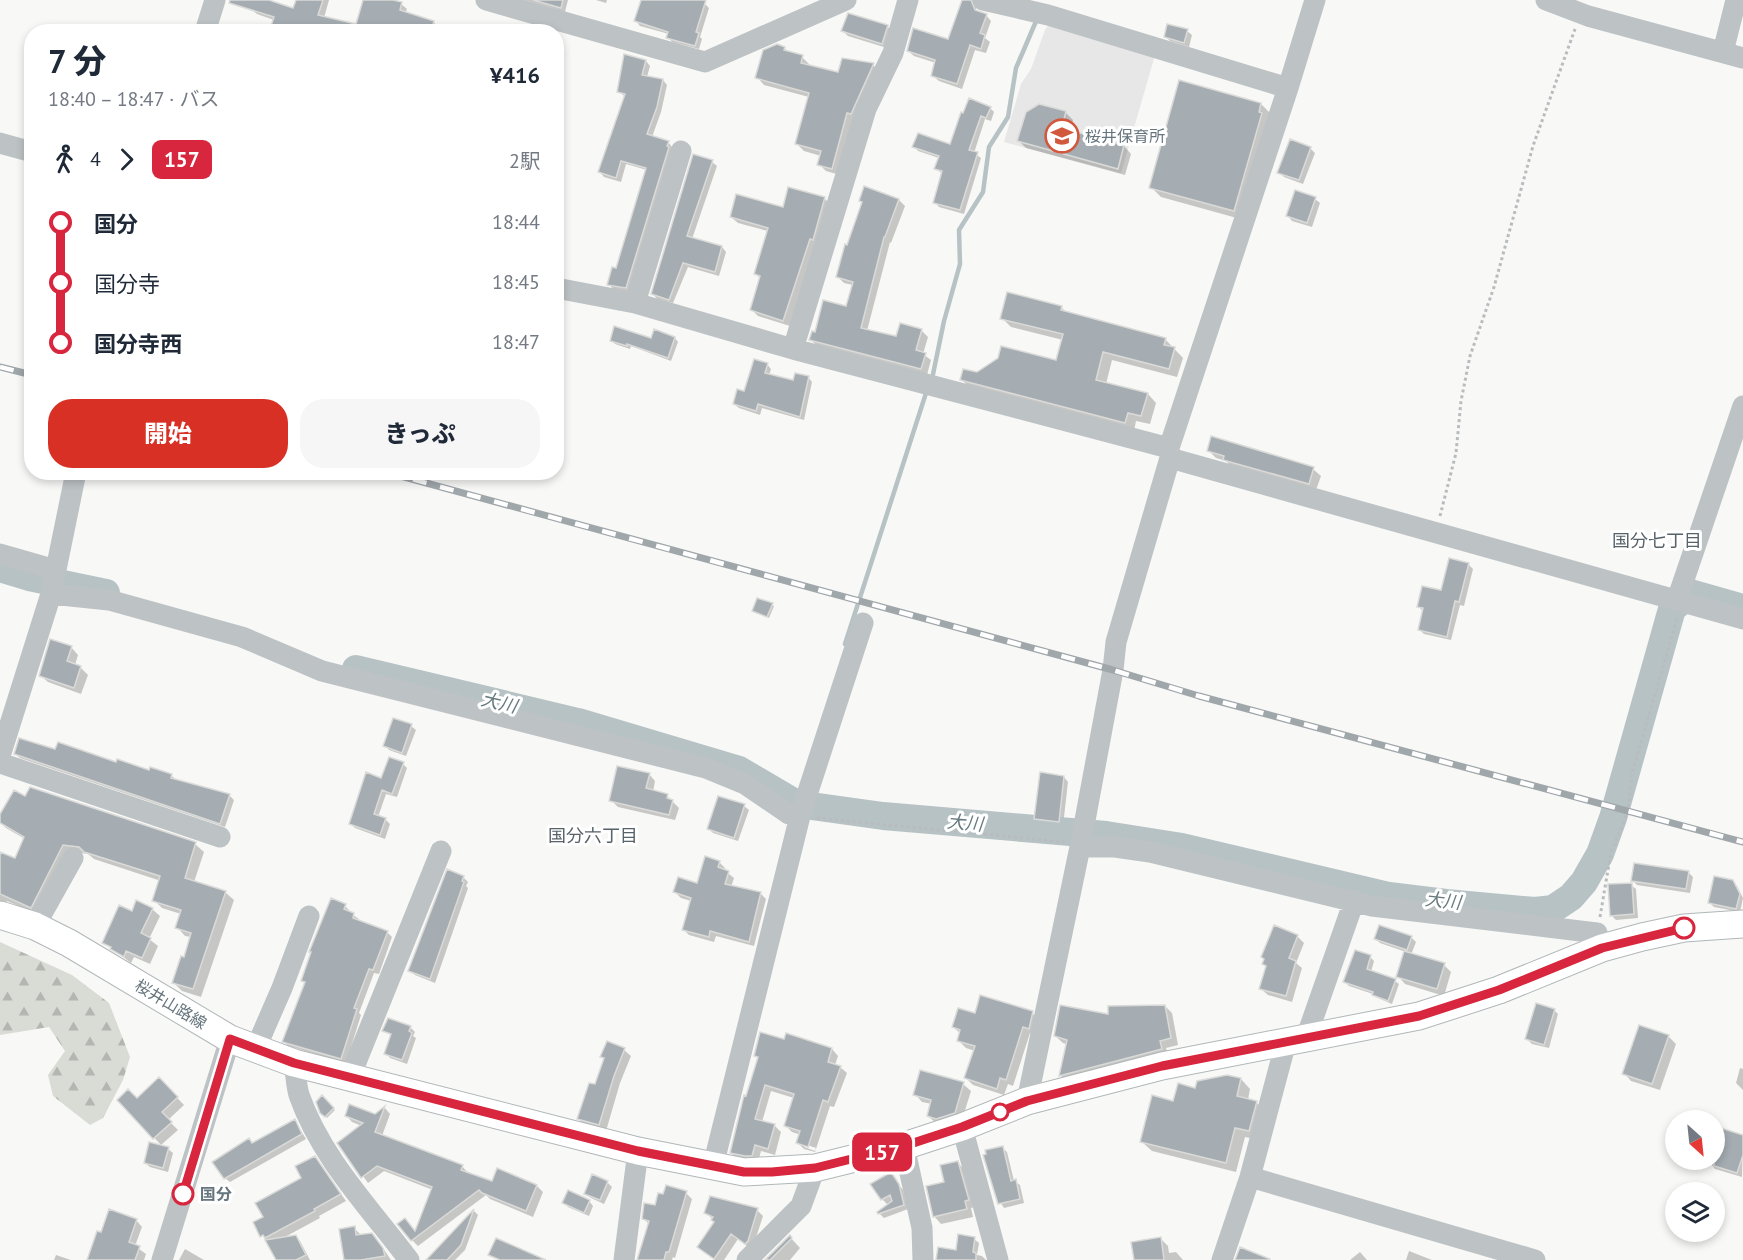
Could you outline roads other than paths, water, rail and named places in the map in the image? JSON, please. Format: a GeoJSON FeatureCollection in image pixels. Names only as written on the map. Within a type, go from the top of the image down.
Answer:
{"type":"FeatureCollection","features":[{"type":"Feature","properties":{"kind":"main road","name":"桜井山路線"},"geometry":{"type":"LineString","coordinates":[[0,915],[35,926],[230,1039],[255,1050],[294,1063],[638,1151],[744,1172],[815,1168],[904,1146],[962,1127],[1027,1101],[1162,1066],[1419,1016],[1499,990],[1600,941],[1684,928],[1743,924]]}},
{"type":"Feature","properties":{"kind":"street"},"geometry":{"type":"LineString","coordinates":[[207,24],[214,0]]}},
{"type":"Feature","properties":{"kind":"street"},"geometry":{"type":"LineString","coordinates":[[492,1],[705,62],[846,0]]}},
{"type":"Feature","properties":{"kind":"street"},"geometry":{"type":"LineString","coordinates":[[793,349],[866,109],[893,53],[908,0]]}},
{"type":"Feature","properties":{"kind":"street"},"geometry":{"type":"LineString","coordinates":[[1027,1101],[1080,847],[1113,670],[1116,642],[1170,453],[1315,0]]}},
{"type":"Feature","properties":{"kind":"street"},"geometry":{"type":"LineString","coordinates":[[1546,0],[1581,14],[1733,55],[1736,0]]}},
{"type":"Feature","properties":{"kind":"street"},"geometry":{"type":"LineString","coordinates":[[996,2],[1048,15],[1288,88]]}},
{"type":"Feature","properties":{"kind":"street"},"geometry":{"type":"LineString","coordinates":[[0,143],[24,150]]}},
{"type":"Feature","properties":{"kind":"street"},"geometry":{"type":"LineString","coordinates":[[635,303],[681,151]]}},
{"type":"Feature","properties":{"kind":"street"},"geometry":{"type":"LineString","coordinates":[[564,290],[635,303],[1170,453],[1435,532],[1743,619]]}},
{"type":"Feature","properties":{"kind":"street"},"geometry":{"type":"LineString","coordinates":[[1680,601],[1743,406]]}},
{"type":"Feature","properties":{"kind":"street"},"geometry":{"type":"LineString","coordinates":[[0,756],[51,594],[74,480]]}},
{"type":"Feature","properties":{"kind":"street"},"geometry":{"type":"LineString","coordinates":[[0,554],[56,570]]}},
{"type":"Feature","properties":{"kind":"street"},"geometry":{"type":"LineString","coordinates":[[51,594],[109,600],[242,637],[322,670],[706,768],[745,784],[789,814],[800,816]]}},
{"type":"Feature","properties":{"kind":"street"},"geometry":{"type":"LineString","coordinates":[[713,1166],[800,816],[863,623]]}},
{"type":"Feature","properties":{"kind":"street"},"geometry":{"type":"LineString","coordinates":[[0,763],[220,837]]}},
{"type":"Feature","properties":{"kind":"street"},"geometry":{"type":"LineString","coordinates":[[1080,847],[1115,847],[1150,852],[1372,906],[1600,941]]}},
{"type":"Feature","properties":{"kind":"street"},"geometry":{"type":"LineString","coordinates":[[350,1077],[441,851]]}},
{"type":"Feature","properties":{"kind":"street"},"geometry":{"type":"LineString","coordinates":[[35,926],[74,858]]}},
{"type":"Feature","properties":{"kind":"street"},"geometry":{"type":"LineString","coordinates":[[1222,1260],[1296,1040],[1353,901]]}},
{"type":"Feature","properties":{"kind":"street"},"geometry":{"type":"LineString","coordinates":[[255,1050],[282,988],[309,916]]}},
{"type":"Feature","properties":{"kind":"street"},"geometry":{"type":"LineString","coordinates":[[162,1260],[230,1039]]}},
{"type":"Feature","properties":{"kind":"street"},"geometry":{"type":"LineString","coordinates":[[294,1063],[298,1093],[318,1136],[355,1192],[410,1260]]}},
{"type":"Feature","properties":{"kind":"street"},"geometry":{"type":"LineString","coordinates":[[962,1127],[998,1260]]}},
{"type":"Feature","properties":{"kind":"street"},"geometry":{"type":"LineString","coordinates":[[904,1146],[922,1228],[923,1260]]}},
{"type":"Feature","properties":{"kind":"street"},"geometry":{"type":"LineString","coordinates":[[624,1260],[638,1151]]}},
{"type":"Feature","properties":{"kind":"street"},"geometry":{"type":"LineString","coordinates":[[747,1260],[801,1206],[815,1168]]}},
{"type":"Feature","properties":{"kind":"street"},"geometry":{"type":"LineString","coordinates":[[1250,1177],[1524,1259]]}},
{"type":"Feature","properties":{"kind":"waterway"},"geometry":{"type":"LineString","coordinates":[[932,379],[944,321],[960,264],[959,230],[983,192],[989,147],[1008,117],[1016,68],[1037,19]]}},
{"type":"Feature","properties":{"kind":"waterway"},"geometry":{"type":"LineString","coordinates":[[845,644],[927,390]]}},
{"type":"Feature","properties":{"kind":"waterway","name":"大川"},"geometry":{"type":"LineString","coordinates":[[0,568],[29,577],[106,593]]}},
{"type":"Feature","properties":{"kind":"waterway","name":"大川"},"geometry":{"type":"LineString","coordinates":[[356,669],[578,722],[739,770],[797,804],[883,816],[1106,835],[1182,847],[1389,896],[1535,911],[1553,909],[1571,897],[1584,882],[1600,854],[1613,818],[1672,609],[1690,593],[1743,608]]}},
{"type":"Feature","properties":{"kind":"railway"},"geometry":{"type":"LineString","coordinates":[[0,367],[24,373]]}},
{"type":"Feature","properties":{"kind":"railway"},"geometry":{"type":"LineString","coordinates":[[415,480],[1113,670],[1199,696],[1743,842]]}},
{"type":"Feature","properties":{"kind":"place","name":"桜井保育所"},"geometry":{"type":"Point","coordinates":[1062,136]}},
{"type":"Feature","properties":{"kind":"place","name":"国分"},"geometry":{"type":"Point","coordinates":[183,1194]}},
{"type":"Feature","properties":{"kind":"district","name":"国分七丁目"},"geometry":{"type":"Point","coordinates":[1657,541]}},
{"type":"Feature","properties":{"kind":"district","name":"国分六丁目"},"geometry":{"type":"Point","coordinates":[593,836]}}]}
